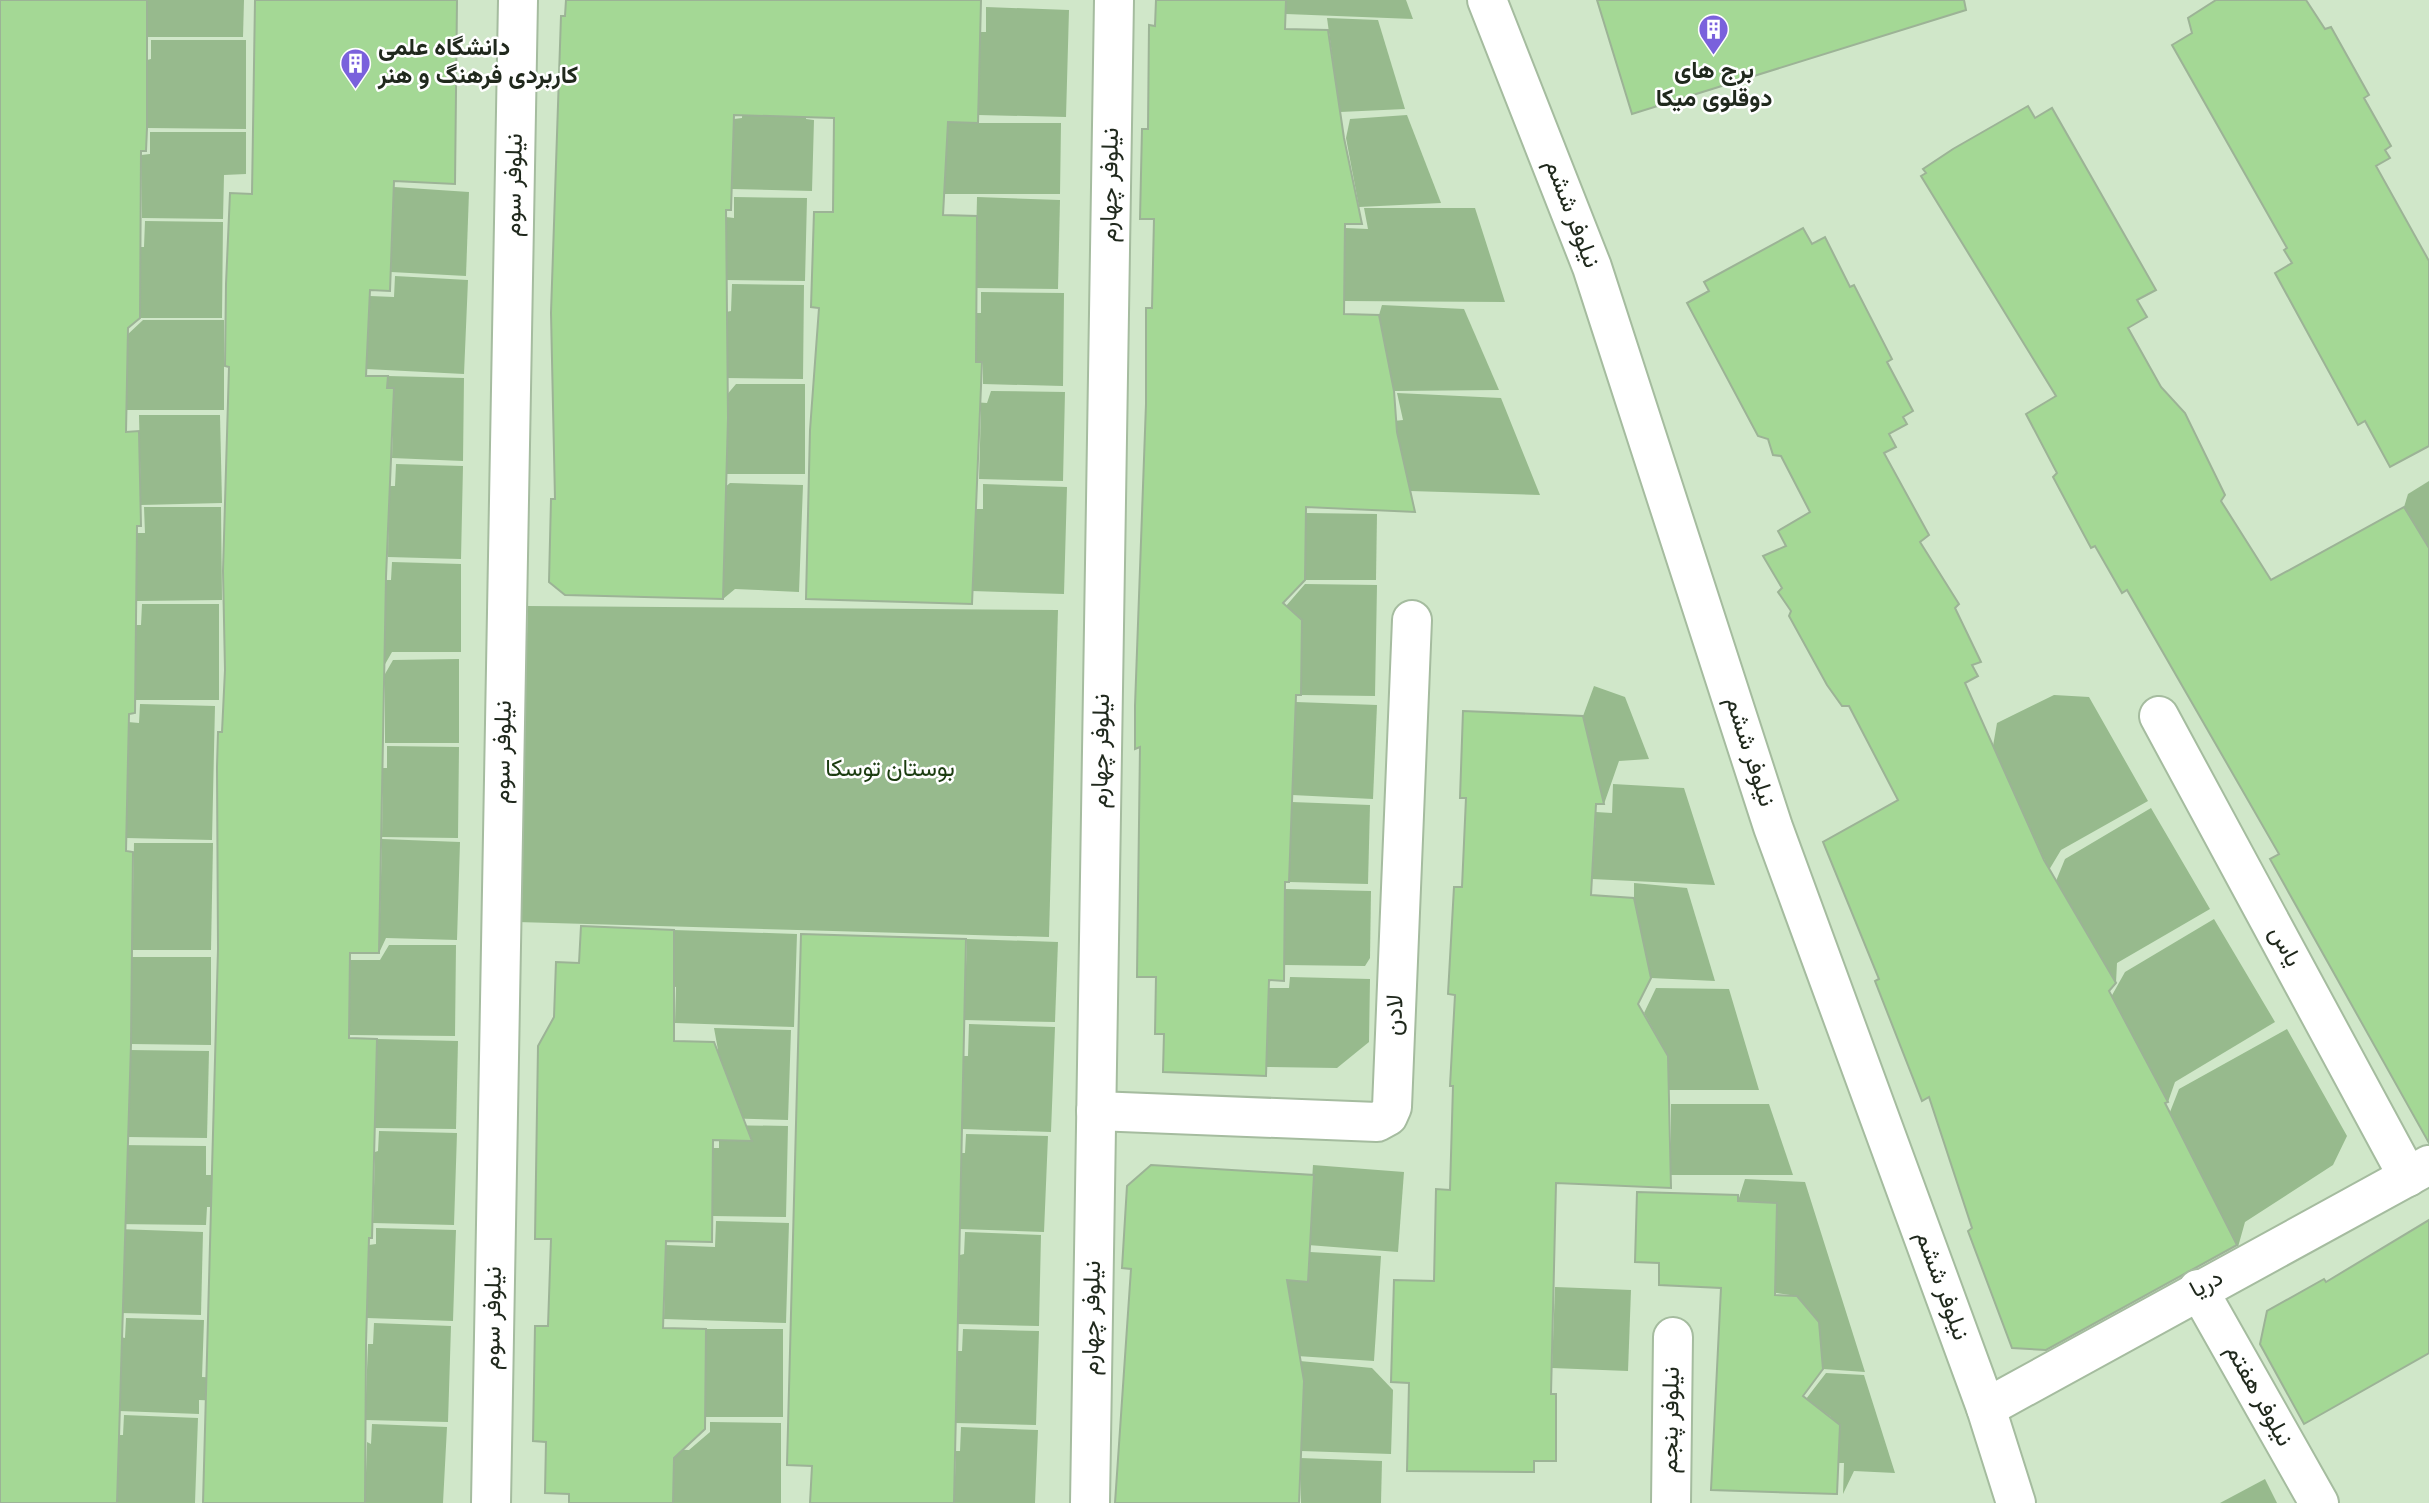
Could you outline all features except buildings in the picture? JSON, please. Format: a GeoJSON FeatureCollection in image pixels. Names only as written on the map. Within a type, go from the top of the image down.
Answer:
{"type":"FeatureCollection","features":[{"type":"Feature","properties":{"kind":"street","name":"نیلوفر سوم"},"geometry":{"type":"LineString","coordinates":[[491,1503],[518,0]]}},
{"type":"Feature","properties":{"kind":"street","name":"نیلوفر چهارم"},"geometry":{"type":"LineString","coordinates":[[1090,1503],[1114,0]]}},
{"type":"Feature","properties":{"kind":"street","name":"نیلوفر ششم"},"geometry":{"type":"LineString","coordinates":[[1487,0],[1592,267],[1773,827],[1986,1408],[2016,1503]]}},
{"type":"Feature","properties":{"kind":"street","name":"لادن"},"geometry":{"type":"LineString","coordinates":[[1096,1111],[1377,1122],[1388,1116],[1392,1107],[1412,620]]}},
{"type":"Feature","properties":{"kind":"street","name":"یاس"},"geometry":{"type":"LineString","coordinates":[[2159,716],[2419,1171]]}},
{"type":"Feature","properties":{"kind":"street","name":"دریا"},"geometry":{"type":"LineString","coordinates":[[1986,1408],[2198,1289],[2419,1171]]}},
{"type":"Feature","properties":{"kind":"street","name":"نیلوفر هفتم"},"geometry":{"type":"LineString","coordinates":[[2198,1289],[2319,1503]]}},
{"type":"Feature","properties":{"kind":"street","name":"نیلوفر پنجم"},"geometry":{"type":"LineString","coordinates":[[1671,1503],[1673,1337]]}},
{"type":"Feature","properties":{"kind":"green space"},"geometry":{"type":"Polygon","coordinates":[[[148,0],[244,0],[243,37],[147,37],[148,0]]]}},
{"type":"Feature","properties":{"kind":"green space"},"geometry":{"type":"Polygon","coordinates":[[[1286,0],[1406,0],[1413,19],[1286,14],[1286,0]]]}},
{"type":"Feature","properties":{"kind":"green space"},"geometry":{"type":"Polygon","coordinates":[[[986,7],[1069,10],[1066,117],[978,115],[980,32],[986,32],[986,7]]]}},
{"type":"Feature","properties":{"kind":"green space"},"geometry":{"type":"Polygon","coordinates":[[[1327,18],[1378,20],[1405,109],[1340,112],[1327,18]]]}},
{"type":"Feature","properties":{"kind":"green space"},"geometry":{"type":"Polygon","coordinates":[[[151,40],[246,40],[246,129],[147,128],[147,60],[151,59],[151,40]]]}},
{"type":"Feature","properties":{"kind":"green space"},"geometry":{"type":"Polygon","coordinates":[[[743,95],[807,96],[806,119],[814,120],[812,191],[732,189],[734,119],[742,118],[743,95]]]}},
{"type":"Feature","properties":{"kind":"green space"},"geometry":{"type":"Polygon","coordinates":[[[1407,115],[1441,203],[1359,207],[1346,138],[1350,119],[1407,115]]]}},
{"type":"Feature","properties":{"kind":"green space"},"geometry":{"type":"Polygon","coordinates":[[[932,123],[1061,123],[1060,194],[939,194],[945,189],[945,176],[940,176],[932,123]]]}},
{"type":"Feature","properties":{"kind":"green space"},"geometry":{"type":"Polygon","coordinates":[[[150,132],[246,132],[246,174],[224,175],[223,219],[142,218],[141,155],[150,154],[150,132]]]}},
{"type":"Feature","properties":{"kind":"green space"},"geometry":{"type":"Polygon","coordinates":[[[394,187],[469,192],[466,276],[391,272],[394,187]]]}},
{"type":"Feature","properties":{"kind":"green space"},"geometry":{"type":"Polygon","coordinates":[[[734,197],[807,198],[805,281],[725,280],[726,217],[734,218],[734,197]]]}},
{"type":"Feature","properties":{"kind":"green space"},"geometry":{"type":"Polygon","coordinates":[[[977,197],[1060,200],[1058,289],[975,288],[977,197]]]}},
{"type":"Feature","properties":{"kind":"green space"},"geometry":{"type":"Polygon","coordinates":[[[1364,208],[1475,208],[1505,302],[1344,301],[1345,228],[1368,229],[1364,208]]]}},
{"type":"Feature","properties":{"kind":"green space"},"geometry":{"type":"Polygon","coordinates":[[[145,221],[223,222],[222,318],[140,318],[140,247],[144,247],[145,221]]]}},
{"type":"Feature","properties":{"kind":"green space"},"geometry":{"type":"Polygon","coordinates":[[[395,276],[468,280],[464,374],[366,369],[370,296],[394,297],[395,276]]]}},
{"type":"Feature","properties":{"kind":"green space"},"geometry":{"type":"Polygon","coordinates":[[[732,284],[804,285],[803,379],[725,378],[726,312],[731,311],[732,284]]]}},
{"type":"Feature","properties":{"kind":"green space"},"geometry":{"type":"Polygon","coordinates":[[[981,292],[1064,293],[1063,386],[983,384],[983,362],[976,362],[976,313],[981,313],[981,292]]]}},
{"type":"Feature","properties":{"kind":"green space"},"geometry":{"type":"Polygon","coordinates":[[[1382,305],[1464,309],[1499,390],[1394,391],[1379,315],[1382,305]]]}},
{"type":"Feature","properties":{"kind":"green space"},"geometry":{"type":"Polygon","coordinates":[[[143,320],[224,320],[224,410],[126,410],[126,336],[143,320]]]}},
{"type":"Feature","properties":{"kind":"green space"},"geometry":{"type":"Polygon","coordinates":[[[388,376],[464,378],[463,461],[392,458],[394,388],[387,388],[388,376]]]}},
{"type":"Feature","properties":{"kind":"green space"},"geometry":{"type":"Polygon","coordinates":[[[736,384],[805,384],[805,474],[718,474],[727,463],[728,420],[715,409],[736,384]]]}},
{"type":"Feature","properties":{"kind":"green space"},"geometry":{"type":"Polygon","coordinates":[[[991,391],[1065,392],[1063,481],[979,479],[981,409],[973,408],[973,402],[987,403],[991,391]]]}},
{"type":"Feature","properties":{"kind":"green space"},"geometry":{"type":"Polygon","coordinates":[[[1397,393],[1501,398],[1540,495],[1410,491],[1394,421],[1403,420],[1397,393]]]}},
{"type":"Feature","properties":{"kind":"green space"},"geometry":{"type":"Polygon","coordinates":[[[139,415],[220,415],[222,503],[141,505],[139,415]]]}},
{"type":"Feature","properties":{"kind":"green space"},"geometry":{"type":"Polygon","coordinates":[[[396,464],[463,466],[461,559],[388,557],[389,486],[395,486],[396,464]]]}},
{"type":"Feature","properties":{"kind":"green space"},"geometry":{"type":"Polygon","coordinates":[[[2429,481],[2429,548],[2404,507],[2408,494],[2429,481]]]}},
{"type":"Feature","properties":{"kind":"green space"},"geometry":{"type":"Polygon","coordinates":[[[730,483],[803,485],[799,592],[735,589],[723,599],[714,496],[730,483]]]}},
{"type":"Feature","properties":{"kind":"green space"},"geometry":{"type":"Polygon","coordinates":[[[983,484],[1067,487],[1064,594],[972,591],[975,509],[983,509],[983,484]]]}},
{"type":"Feature","properties":{"kind":"green space"},"geometry":{"type":"Polygon","coordinates":[[[144,507],[221,507],[222,600],[137,601],[137,533],[145,533],[144,507]]]}},
{"type":"Feature","properties":{"kind":"green space"},"geometry":{"type":"Polygon","coordinates":[[[1306,513],[1377,514],[1376,580],[1305,580],[1306,513]]]}},
{"type":"Feature","properties":{"kind":"green space"},"geometry":{"type":"Polygon","coordinates":[[[392,562],[461,564],[461,652],[392,652],[384,666],[386,580],[391,580],[392,562]]]}},
{"type":"Feature","properties":{"kind":"green space"},"geometry":{"type":"Polygon","coordinates":[[[1305,584],[1377,585],[1375,696],[1301,695],[1302,620],[1286,606],[1305,584]]]}},
{"type":"Feature","properties":{"kind":"green space"},"geometry":{"type":"Polygon","coordinates":[[[142,604],[219,604],[219,700],[135,700],[134,625],[141,625],[142,604]]]}},
{"type":"Feature","properties":{"kind":"green space","name":"بوستان توسکا"},"geometry":{"type":"Polygon","coordinates":[[[528,606],[1058,610],[1049,937],[517,922],[528,606]]]}},
{"type":"Feature","properties":{"kind":"green space"},"geometry":{"type":"Polygon","coordinates":[[[459,659],[459,743],[385,743],[385,674],[393,660],[459,659]]]}},
{"type":"Feature","properties":{"kind":"green space"},"geometry":{"type":"Polygon","coordinates":[[[1594,686],[1625,697],[1649,759],[1619,761],[1604,804],[1583,716],[1594,686]]]}},
{"type":"Feature","properties":{"kind":"green space"},"geometry":{"type":"Polygon","coordinates":[[[2054,695],[2089,697],[2148,801],[2061,850],[2049,870],[1993,746],[1997,723],[2054,695]]]}},
{"type":"Feature","properties":{"kind":"green space"},"geometry":{"type":"Polygon","coordinates":[[[1296,702],[1377,705],[1373,799],[1292,795],[1296,702]]]}},
{"type":"Feature","properties":{"kind":"green space"},"geometry":{"type":"Polygon","coordinates":[[[140,704],[215,706],[212,840],[126,838],[128,722],[139,723],[140,704]]]}},
{"type":"Feature","properties":{"kind":"green space"},"geometry":{"type":"Polygon","coordinates":[[[387,746],[459,747],[458,838],[382,837],[383,768],[387,768],[387,746]]]}},
{"type":"Feature","properties":{"kind":"green space"},"geometry":{"type":"Polygon","coordinates":[[[1613,784],[1684,788],[1715,885],[1592,879],[1596,812],[1612,813],[1613,784]]]}},
{"type":"Feature","properties":{"kind":"green space"},"geometry":{"type":"Polygon","coordinates":[[[1292,802],[1370,805],[1368,884],[1289,882],[1292,802]]]}},
{"type":"Feature","properties":{"kind":"green space"},"geometry":{"type":"Polygon","coordinates":[[[2151,808],[2210,909],[2117,963],[2116,983],[2056,881],[2065,859],[2151,808]]]}},
{"type":"Feature","properties":{"kind":"green space"},"geometry":{"type":"Polygon","coordinates":[[[382,839],[460,842],[457,940],[386,938],[379,953],[382,839]]]}},
{"type":"Feature","properties":{"kind":"green space"},"geometry":{"type":"Polygon","coordinates":[[[134,843],[213,843],[211,950],[132,950],[134,843]]]}},
{"type":"Feature","properties":{"kind":"green space"},"geometry":{"type":"Polygon","coordinates":[[[1634,883],[1687,888],[1715,981],[1651,978],[1634,898],[1634,883]]]}},
{"type":"Feature","properties":{"kind":"green space"},"geometry":{"type":"Polygon","coordinates":[[[1285,889],[1371,891],[1370,958],[1365,966],[1284,965],[1285,889]]]}},
{"type":"Feature","properties":{"kind":"green space"},"geometry":{"type":"Polygon","coordinates":[[[2214,919],[2275,1022],[2175,1082],[2168,1102],[2121,1014],[2106,1006],[2125,972],[2214,919]]]}},
{"type":"Feature","properties":{"kind":"green space"},"geometry":{"type":"Polygon","coordinates":[[[674,930],[797,934],[794,1027],[675,1023],[676,987],[669,986],[674,930]]]}},
{"type":"Feature","properties":{"kind":"green space"},"geometry":{"type":"Polygon","coordinates":[[[967,939],[1058,942],[1055,1022],[964,1020],[967,939]]]}},
{"type":"Feature","properties":{"kind":"green space"},"geometry":{"type":"Polygon","coordinates":[[[389,945],[456,945],[455,1036],[349,1035],[350,960],[380,960],[389,945]]]}},
{"type":"Feature","properties":{"kind":"green space"},"geometry":{"type":"Polygon","coordinates":[[[131,957],[211,957],[211,1045],[131,1044],[131,957]]]}},
{"type":"Feature","properties":{"kind":"green space"},"geometry":{"type":"Polygon","coordinates":[[[1290,977],[1370,979],[1369,1042],[1337,1068],[1266,1067],[1269,988],[1289,988],[1290,977]]]}},
{"type":"Feature","properties":{"kind":"green space"},"geometry":{"type":"Polygon","coordinates":[[[1656,988],[1729,989],[1759,1090],[1667,1090],[1668,1056],[1644,1013],[1656,988]]]}},
{"type":"Feature","properties":{"kind":"green space"},"geometry":{"type":"Polygon","coordinates":[[[969,1024],[1055,1027],[1051,1132],[962,1129],[964,1056],[968,1056],[969,1024]]]}},
{"type":"Feature","properties":{"kind":"green space"},"geometry":{"type":"Polygon","coordinates":[[[714,1028],[791,1030],[788,1120],[716,1118],[718,1050],[714,1028]]]}},
{"type":"Feature","properties":{"kind":"green space"},"geometry":{"type":"Polygon","coordinates":[[[2287,1029],[2347,1136],[2333,1165],[2245,1222],[2238,1247],[2170,1112],[2179,1089],[2287,1029]]]}},
{"type":"Feature","properties":{"kind":"green space"},"geometry":{"type":"Polygon","coordinates":[[[377,1039],[458,1041],[456,1129],[375,1128],[377,1039]]]}},
{"type":"Feature","properties":{"kind":"green space"},"geometry":{"type":"Polygon","coordinates":[[[129,1050],[209,1051],[207,1138],[128,1137],[129,1050]]]}},
{"type":"Feature","properties":{"kind":"green space"},"geometry":{"type":"Polygon","coordinates":[[[1671,1104],[1769,1104],[1793,1175],[1671,1175],[1671,1104]]]}},
{"type":"Feature","properties":{"kind":"green space"},"geometry":{"type":"Polygon","coordinates":[[[719,1125],[788,1126],[786,1217],[712,1216],[713,1148],[719,1148],[719,1125]]]}},
{"type":"Feature","properties":{"kind":"green space"},"geometry":{"type":"Polygon","coordinates":[[[379,1131],[457,1133],[454,1225],[373,1223],[375,1152],[378,1151],[379,1131]]]}},
{"type":"Feature","properties":{"kind":"green space"},"geometry":{"type":"Polygon","coordinates":[[[966,1134],[1048,1136],[1044,1232],[959,1229],[962,1153],[965,1153],[966,1134]]]}},
{"type":"Feature","properties":{"kind":"green space"},"geometry":{"type":"Polygon","coordinates":[[[120,1145],[206,1146],[206,1175],[223,1175],[222,1207],[207,1207],[206,1225],[114,1224],[120,1145]]]}},
{"type":"Feature","properties":{"kind":"green space"},"geometry":{"type":"Polygon","coordinates":[[[1313,1165],[1404,1172],[1398,1252],[1308,1245],[1313,1165]]]}},
{"type":"Feature","properties":{"kind":"green space"},"geometry":{"type":"Polygon","coordinates":[[[1745,1179],[1805,1182],[1865,1372],[1823,1369],[1819,1322],[1797,1296],[1743,1288],[1744,1274],[1775,1275],[1777,1203],[1738,1201],[1745,1179]]]}},
{"type":"Feature","properties":{"kind":"green space"},"geometry":{"type":"Polygon","coordinates":[[[716,1221],[789,1223],[786,1323],[664,1319],[666,1245],[715,1247],[716,1221]]]}},
{"type":"Feature","properties":{"kind":"green space"},"geometry":{"type":"Polygon","coordinates":[[[376,1228],[456,1230],[453,1321],[367,1318],[369,1245],[376,1244],[376,1228]]]}},
{"type":"Feature","properties":{"kind":"green space"},"geometry":{"type":"Polygon","coordinates":[[[117,1229],[203,1232],[201,1315],[121,1313],[117,1229]]]}},
{"type":"Feature","properties":{"kind":"green space"},"geometry":{"type":"Polygon","coordinates":[[[965,1232],[1041,1235],[1039,1326],[958,1324],[960,1255],[964,1254],[965,1232]]]}},
{"type":"Feature","properties":{"kind":"green space"},"geometry":{"type":"Polygon","coordinates":[[[1310,1252],[1381,1256],[1374,1361],[1268,1354],[1275,1279],[1308,1281],[1310,1252]]]}},
{"type":"Feature","properties":{"kind":"green space"},"geometry":{"type":"Polygon","coordinates":[[[1555,1287],[1631,1290],[1628,1371],[1552,1368],[1555,1287]]]}},
{"type":"Feature","properties":{"kind":"green space"},"geometry":{"type":"Polygon","coordinates":[[[126,1318],[204,1320],[202,1377],[225,1378],[224,1401],[199,1400],[199,1414],[119,1411],[121,1337],[125,1338],[126,1318]]]}},
{"type":"Feature","properties":{"kind":"green space"},"geometry":{"type":"Polygon","coordinates":[[[374,1323],[451,1326],[448,1422],[365,1420],[368,1344],[373,1344],[374,1323]]]}},
{"type":"Feature","properties":{"kind":"green space"},"geometry":{"type":"Polygon","coordinates":[[[706,1329],[783,1329],[783,1417],[706,1417],[706,1329]]]}},
{"type":"Feature","properties":{"kind":"green space"},"geometry":{"type":"Polygon","coordinates":[[[963,1329],[1039,1331],[1036,1425],[955,1423],[957,1351],[962,1351],[963,1329]]]}},
{"type":"Feature","properties":{"kind":"green space"},"geometry":{"type":"Polygon","coordinates":[[[1300,1361],[1372,1368],[1393,1390],[1391,1454],[1301,1451],[1300,1361]]]}},
{"type":"Feature","properties":{"kind":"green space"},"geometry":{"type":"Polygon","coordinates":[[[1826,1373],[1864,1375],[1895,1473],[1854,1471],[1843,1494],[1844,1463],[1838,1463],[1840,1432],[1830,1432],[1831,1417],[1806,1399],[1826,1373]]]}},
{"type":"Feature","properties":{"kind":"green space"},"geometry":{"type":"Polygon","coordinates":[[[124,1415],[198,1418],[195,1503],[117,1503],[119,1435],[123,1435],[124,1415]]]}},
{"type":"Feature","properties":{"kind":"green space"},"geometry":{"type":"Polygon","coordinates":[[[710,1422],[781,1423],[781,1503],[673,1503],[674,1482],[659,1449],[689,1450],[710,1432],[710,1422]]]}},
{"type":"Feature","properties":{"kind":"green space"},"geometry":{"type":"Polygon","coordinates":[[[372,1424],[447,1427],[443,1503],[365,1503],[367,1442],[371,1444],[372,1424]]]}},
{"type":"Feature","properties":{"kind":"green space"},"geometry":{"type":"Polygon","coordinates":[[[961,1427],[1038,1430],[1035,1503],[954,1503],[956,1451],[960,1451],[961,1427]]]}},
{"type":"Feature","properties":{"kind":"green space"},"geometry":{"type":"Polygon","coordinates":[[[1300,1458],[1382,1461],[1381,1503],[1301,1503],[1300,1458]]]}},
{"type":"Feature","properties":{"kind":"green space"},"geometry":{"type":"Polygon","coordinates":[[[2265,1479],[2277,1503],[2220,1503],[2265,1479]]]}},
{"type":"Feature","properties":{"kind":"place","name":"برج های دوقلوی میکا"},"geometry":{"type":"Point","coordinates":[1714,57]}},
{"type":"Feature","properties":{"kind":"place","name":"دانشگاه علمی کاربردی فرهنگ و هنر"},"geometry":{"type":"Point","coordinates":[355,90]}}]}
